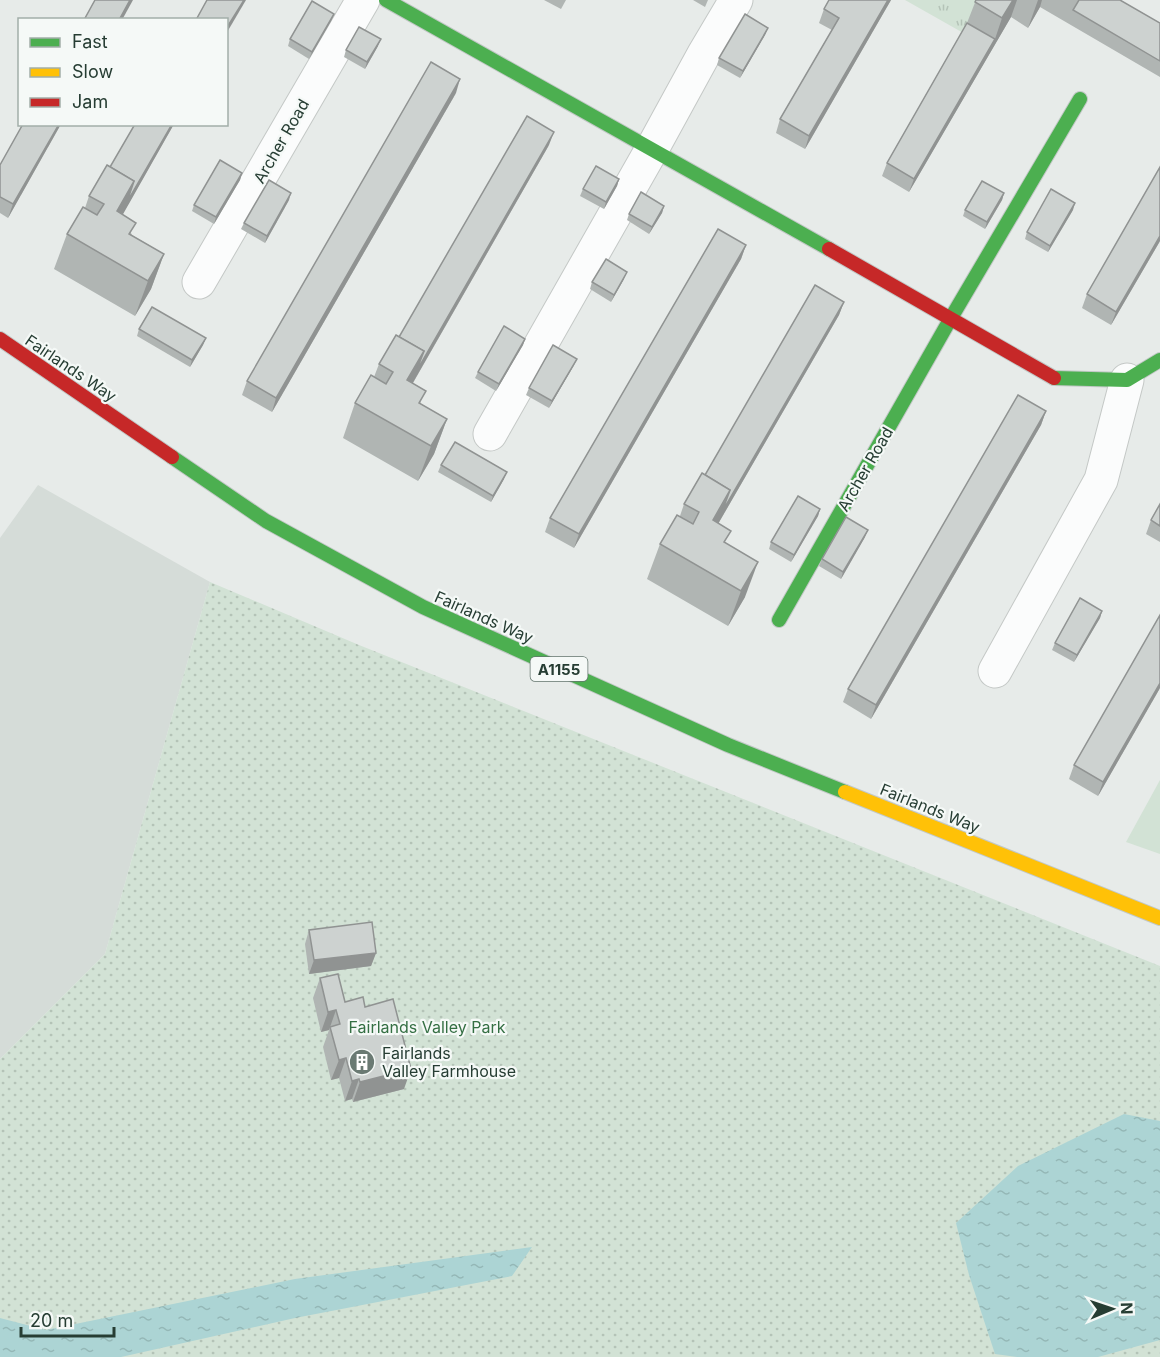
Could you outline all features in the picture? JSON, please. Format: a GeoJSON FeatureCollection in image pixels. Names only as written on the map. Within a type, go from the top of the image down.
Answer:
{"type":"FeatureCollection","features":[{"type":"Feature","properties":{"kind":"street","name":"Archer Road"},"geometry":{"type":"LineString","coordinates":[[199,282],[363,0]]}},
{"type":"Feature","properties":{"kind":"street"},"geometry":{"type":"LineString","coordinates":[[386,0],[1054,378],[1126,380],[1160,360]]}},
{"type":"Feature","properties":{"kind":"street"},"geometry":{"type":"LineString","coordinates":[[490,434],[736,0]]}},
{"type":"Feature","properties":{"kind":"street","name":"Archer Road"},"geometry":{"type":"LineString","coordinates":[[779,620],[951,318],[1080,99]]}},
{"type":"Feature","properties":{"kind":"street","name":"Fairlands Way"},"geometry":{"type":"LineString","coordinates":[[0,339],[266,521],[423,607],[728,745],[1160,918]]}},
{"type":"Feature","properties":{"kind":"street"},"geometry":{"type":"LineString","coordinates":[[995,671],[1101,480],[1126,380]]}},
{"type":"Feature","properties":{"kind":"shaded area"},"geometry":{"type":"Polygon","coordinates":[[[38,485],[210,582],[105,954],[0,1059],[0,538],[38,485]]]}},
{"type":"Feature","properties":{"kind":"green space"},"geometry":{"type":"Polygon","coordinates":[[[905,0],[1005,0],[981,43],[905,0]]]}},
{"type":"Feature","properties":{"kind":"green space","name":"Fairlands Valley Park"},"geometry":{"type":"Polygon","coordinates":[[[210,582],[359,645],[1160,966],[1160,1357],[0,1357],[0,1059],[105,954],[210,582]]]}},
{"type":"Feature","properties":{"kind":"green space"},"geometry":{"type":"Polygon","coordinates":[[[1160,780],[1160,854],[1126,842],[1160,780]]]}},
{"type":"Feature","properties":{"kind":"water"},"geometry":{"type":"Polygon","coordinates":[[[1124,1114],[1160,1121],[1160,1340],[1098,1357],[1017,1357],[995,1354],[969,1275],[956,1223],[1018,1166],[1124,1114]]]}},
{"type":"Feature","properties":{"kind":"water"},"geometry":{"type":"Polygon","coordinates":[[[532,1247],[512,1276],[295,1318],[121,1357],[0,1357],[0,1318],[46,1330],[295,1279],[532,1247]]]}},
{"type":"Feature","properties":{"kind":"building"},"geometry":{"type":"Polygon","coordinates":[[[95,0],[130,0],[120,18],[85,18],[95,0]]]}},
{"type":"Feature","properties":{"kind":"building"},"geometry":{"type":"Polygon","coordinates":[[[207,0],[244,0],[228,26],[228,18],[197,18],[207,0]]]}},
{"type":"Feature","properties":{"kind":"building"},"geometry":{"type":"Polygon","coordinates":[[[829,0],[888,0],[809,136],[780,119],[839,18],[824,9],[829,0]]]}},
{"type":"Feature","properties":{"kind":"building"},"geometry":{"type":"Polygon","coordinates":[[[976,0],[1013,0],[1002,18],[975,2],[976,0]]]}},
{"type":"Feature","properties":{"kind":"building"},"geometry":{"type":"Polygon","coordinates":[[[1079,0],[1120,0],[1160,23],[1160,61],[1073,10],[1079,0]]]}},
{"type":"Feature","properties":{"kind":"building"},"geometry":{"type":"Polygon","coordinates":[[[312,1],[334,14],[312,52],[290,39],[312,1]]]}},
{"type":"Feature","properties":{"kind":"building"},"geometry":{"type":"Polygon","coordinates":[[[745,14],[768,28],[743,71],[719,58],[745,14]]]}},
{"type":"Feature","properties":{"kind":"building"},"geometry":{"type":"Polygon","coordinates":[[[967,23],[995,39],[914,179],[887,163],[967,23]]]}},
{"type":"Feature","properties":{"kind":"building"},"geometry":{"type":"Polygon","coordinates":[[[359,27],[381,39],[367,62],[346,50],[359,27]]]}},
{"type":"Feature","properties":{"kind":"building"},"geometry":{"type":"Polygon","coordinates":[[[431,62],[460,79],[276,398],[247,381],[431,62]]]}},
{"type":"Feature","properties":{"kind":"building"},"geometry":{"type":"Polygon","coordinates":[[[527,116],[554,132],[416,372],[424,351],[399,337],[527,116]]]}},
{"type":"Feature","properties":{"kind":"building"},"geometry":{"type":"Polygon","coordinates":[[[22,126],[58,126],[13,204],[0,197],[0,165],[22,126]]]}},
{"type":"Feature","properties":{"kind":"building"},"geometry":{"type":"Polygon","coordinates":[[[134,126],[171,126],[127,202],[134,181],[110,167],[134,126]]]}},
{"type":"Feature","properties":{"kind":"building"},"geometry":{"type":"Polygon","coordinates":[[[220,160],[242,173],[216,217],[194,205],[220,160]]]}},
{"type":"Feature","properties":{"kind":"building"},"geometry":{"type":"Polygon","coordinates":[[[107,165],[134,181],[117,211],[136,223],[129,234],[164,254],[148,281],[67,234],[83,207],[97,215],[104,204],[89,196],[107,165]]]}},
{"type":"Feature","properties":{"kind":"building"},"geometry":{"type":"Polygon","coordinates":[[[596,166],[619,179],[606,202],[583,189],[596,166]]]}},
{"type":"Feature","properties":{"kind":"building"},"geometry":{"type":"Polygon","coordinates":[[[1160,167],[1160,236],[1116,312],[1087,294],[1160,167]]]}},
{"type":"Feature","properties":{"kind":"building"},"geometry":{"type":"Polygon","coordinates":[[[269,180],[291,193],[267,236],[244,223],[269,180]]]}},
{"type":"Feature","properties":{"kind":"building"},"geometry":{"type":"Polygon","coordinates":[[[982,181],[1004,193],[987,222],[965,210],[982,181]]]}},
{"type":"Feature","properties":{"kind":"building"},"geometry":{"type":"Polygon","coordinates":[[[1051,189],[1075,203],[1050,246],[1027,232],[1051,189]]]}},
{"type":"Feature","properties":{"kind":"building"},"geometry":{"type":"Polygon","coordinates":[[[641,192],[664,206],[652,227],[629,214],[641,192]]]}},
{"type":"Feature","properties":{"kind":"building"},"geometry":{"type":"Polygon","coordinates":[[[718,229],[746,245],[579,534],[550,518],[718,229]]]}},
{"type":"Feature","properties":{"kind":"building"},"geometry":{"type":"Polygon","coordinates":[[[606,259],[627,272],[614,295],[592,282],[606,259]]]}},
{"type":"Feature","properties":{"kind":"building"},"geometry":{"type":"Polygon","coordinates":[[[815,285],[844,302],[722,512],[730,490],[705,475],[815,285]]]}},
{"type":"Feature","properties":{"kind":"building"},"geometry":{"type":"Polygon","coordinates":[[[152,307],[206,338],[192,360],[139,329],[152,307]]]}},
{"type":"Feature","properties":{"kind":"building"},"geometry":{"type":"Polygon","coordinates":[[[504,326],[525,339],[499,384],[478,372],[504,326]]]}},
{"type":"Feature","properties":{"kind":"building"},"geometry":{"type":"Polygon","coordinates":[[[396,335],[424,351],[407,380],[426,391],[419,403],[447,419],[431,446],[355,403],[371,375],[386,384],[393,372],[379,364],[396,335]]]}},
{"type":"Feature","properties":{"kind":"building"},"geometry":{"type":"Polygon","coordinates":[[[553,345],[577,359],[552,401],[529,388],[553,345]]]}},
{"type":"Feature","properties":{"kind":"building"},"geometry":{"type":"Polygon","coordinates":[[[1018,395],[1046,411],[876,705],[848,689],[1018,395]]]}},
{"type":"Feature","properties":{"kind":"building"},"geometry":{"type":"Polygon","coordinates":[[[455,442],[507,472],[493,496],[441,465],[455,442]]]}},
{"type":"Feature","properties":{"kind":"building"},"geometry":{"type":"Polygon","coordinates":[[[702,473],[730,490],[713,520],[731,531],[724,542],[758,562],[741,591],[660,544],[677,515],[693,524],[699,512],[684,504],[702,473]]]}},
{"type":"Feature","properties":{"kind":"building"},"geometry":{"type":"Polygon","coordinates":[[[798,496],[820,509],[794,555],[771,542],[798,496]]]}},
{"type":"Feature","properties":{"kind":"building"},"geometry":{"type":"Polygon","coordinates":[[[1160,504],[1160,526],[1151,520],[1160,504]]]}},
{"type":"Feature","properties":{"kind":"building"},"geometry":{"type":"Polygon","coordinates":[[[846,517],[868,530],[843,572],[822,559],[846,517]]]}},
{"type":"Feature","properties":{"kind":"building"},"geometry":{"type":"Polygon","coordinates":[[[1080,598],[1102,611],[1077,655],[1055,643],[1080,598]]]}},
{"type":"Feature","properties":{"kind":"building"},"geometry":{"type":"Polygon","coordinates":[[[1160,615],[1160,683],[1103,782],[1074,765],[1160,615]]]}},
{"type":"Feature","properties":{"kind":"building"},"geometry":{"type":"Polygon","coordinates":[[[372,922],[376,953],[314,960],[309,930],[372,922]]]}},
{"type":"Feature","properties":{"kind":"building"},"geometry":{"type":"Polygon","coordinates":[[[338,974],[345,1002],[363,997],[365,1007],[393,999],[411,1069],[360,1082],[359,1079],[352,1081],[346,1058],[339,1060],[330,1027],[340,1024],[336,1010],[328,1012],[320,978],[338,974]]]}},
{"type":"Feature","properties":{"kind":"traffic: fast"},"geometry":{"type":"LineString","coordinates":[[386,0],[829,249]]}},
{"type":"Feature","properties":{"kind":"traffic: fast"},"geometry":{"type":"LineString","coordinates":[[779,620],[951,318],[1080,99]]}},
{"type":"Feature","properties":{"kind":"traffic: fast"},"geometry":{"type":"LineString","coordinates":[[1054,378],[1127,380],[1160,360]]}},
{"type":"Feature","properties":{"kind":"traffic: fast"},"geometry":{"type":"LineString","coordinates":[[172,457],[266,521],[423,607],[728,745],[845,792]]}},
{"type":"Feature","properties":{"kind":"traffic: slow"},"geometry":{"type":"LineString","coordinates":[[845,792],[1160,918]]}},
{"type":"Feature","properties":{"kind":"traffic: jam"},"geometry":{"type":"LineString","coordinates":[[829,249],[1054,378]]}},
{"type":"Feature","properties":{"kind":"traffic: jam"},"geometry":{"type":"LineString","coordinates":[[0,339],[172,457]]}},
{"type":"Feature","properties":{"kind":"place","name":"Fairlands Valley Farmhouse"},"geometry":{"type":"Point","coordinates":[362,1062]}}]}
